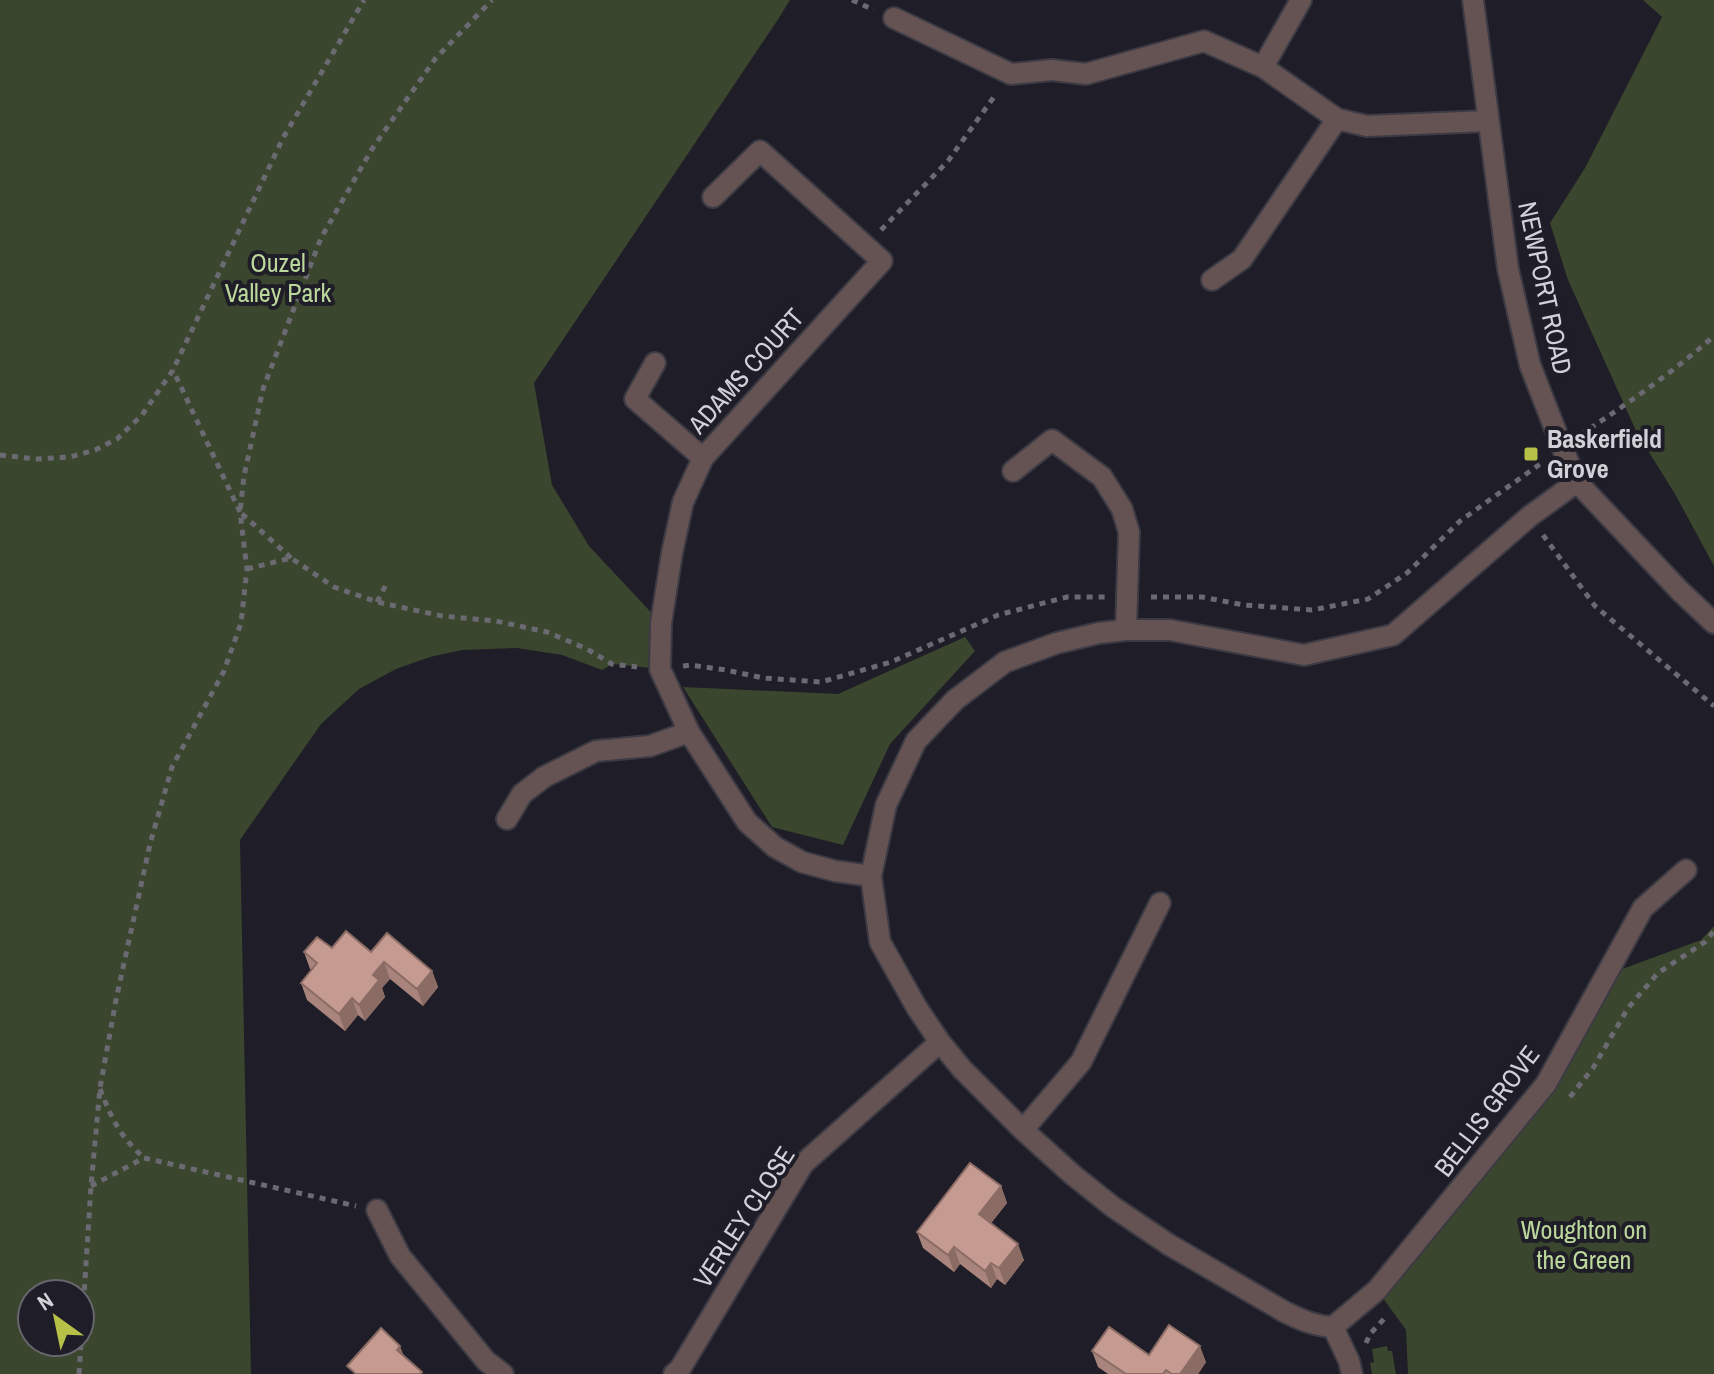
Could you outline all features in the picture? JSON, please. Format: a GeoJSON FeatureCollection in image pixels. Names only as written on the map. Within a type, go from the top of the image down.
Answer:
{"type":"FeatureCollection","features":[{"type":"Feature","properties":{"kind":"street"},"geometry":{"type":"LineString","coordinates":[[1263,67],[1301,0]]}},
{"type":"Feature","properties":{"kind":"street","name":"NEWPORT ROAD"},"geometry":{"type":"LineString","coordinates":[[1473,0],[1508,269],[1530,365],[1577,482],[1714,623]]}},
{"type":"Feature","properties":{"kind":"street"},"geometry":{"type":"LineString","coordinates":[[894,18],[1011,74],[1052,70],[1086,74],[1204,41],[1263,67],[1337,119],[1367,126],[1488,121]]}},
{"type":"Feature","properties":{"kind":"street"},"geometry":{"type":"LineString","coordinates":[[1212,280],[1242,259],[1337,119]]}},
{"type":"Feature","properties":{"kind":"street"},"geometry":{"type":"LineString","coordinates":[[713,197],[760,151],[866,246]]}},
{"type":"Feature","properties":{"kind":"street","name":"ADAMS COURT"},"geometry":{"type":"LineString","coordinates":[[866,246],[882,261],[703,458],[683,502],[672,553],[661,623],[660,669],[689,732],[747,822],[775,847],[802,862],[871,876]]}},
{"type":"Feature","properties":{"kind":"street"},"geometry":{"type":"LineString","coordinates":[[655,363],[635,399],[703,458]]}},
{"type":"Feature","properties":{"kind":"street"},"geometry":{"type":"LineString","coordinates":[[1013,471],[1052,440],[1102,477],[1122,509],[1129,532],[1126,630]]}},
{"type":"Feature","properties":{"kind":"street"},"geometry":{"type":"LineString","coordinates":[[1352,1374],[1333,1327],[1321,1327],[1294,1317],[1168,1244],[1113,1207],[1023,1130],[962,1069],[917,1008],[880,942],[871,876],[886,805],[916,741],[955,700],[1005,662],[1057,643],[1126,630],[1170,630],[1304,655],[1393,635],[1530,516],[1577,482]]}},
{"type":"Feature","properties":{"kind":"street"},"geometry":{"type":"LineString","coordinates":[[507,819],[522,794],[544,777],[596,751],[650,746],[689,732]]}},
{"type":"Feature","properties":{"kind":"street","name":"BELLIS GROVE"},"geometry":{"type":"LineString","coordinates":[[1333,1327],[1377,1290],[1546,1084],[1643,908],[1686,870]]}},
{"type":"Feature","properties":{"kind":"street"},"geometry":{"type":"LineString","coordinates":[[1023,1130],[1081,1062],[1160,903]]}},
{"type":"Feature","properties":{"kind":"street","name":"VERLEY CLOSE"},"geometry":{"type":"LineString","coordinates":[[680,1372],[803,1164],[940,1042]]}},
{"type":"Feature","properties":{"kind":"street"},"geometry":{"type":"LineString","coordinates":[[377,1210],[400,1256],[486,1361],[503,1374]]}},
{"type":"Feature","properties":{"kind":"path"},"geometry":{"type":"LineString","coordinates":[[0,455],[36,459],[70,457],[95,450],[117,439],[142,415],[173,370],[283,138],[364,0]]}},
{"type":"Feature","properties":{"kind":"path"},"geometry":{"type":"LineString","coordinates":[[79,1374],[100,1088],[116,1000],[172,767],[224,671],[241,623],[247,569],[240,512],[244,476],[263,389],[321,238],[372,149],[435,59],[492,0]]}},
{"type":"Feature","properties":{"kind":"path"},"geometry":{"type":"LineString","coordinates":[[866,246],[948,161],[1011,74]]}},
{"type":"Feature","properties":{"kind":"path"},"geometry":{"type":"LineString","coordinates":[[1562,447],[1640,396],[1714,336]]}},
{"type":"Feature","properties":{"kind":"path"},"geometry":{"type":"LineString","coordinates":[[173,370],[240,512],[291,558],[334,587],[377,602],[442,616],[496,621],[547,632],[587,649],[612,664],[660,669]]}},
{"type":"Feature","properties":{"kind":"path"},"geometry":{"type":"LineString","coordinates":[[1508,487],[1595,606],[1714,706]]}},
{"type":"Feature","properties":{"kind":"path"},"geometry":{"type":"LineString","coordinates":[[247,569],[291,558]]}},
{"type":"Feature","properties":{"kind":"path"},"geometry":{"type":"LineString","coordinates":[[377,602],[388,581]]}},
{"type":"Feature","properties":{"kind":"path"},"geometry":{"type":"LineString","coordinates":[[100,1088],[125,1141],[144,1158],[377,1210]]}},
{"type":"Feature","properties":{"kind":"path"},"geometry":{"type":"LineString","coordinates":[[91,1186],[144,1158]]}},
{"type":"Feature","properties":{"kind":"green space","name":"Ouzel Valley Park"},"geometry":{"type":"Polygon","coordinates":[[[0,0],[790,0],[534,383],[552,485],[589,546],[661,623],[660,669],[613,664],[602,670],[562,655],[517,648],[462,650],[396,669],[359,689],[321,724],[240,840],[251,1374],[0,1374],[0,0]]]}},
{"type":"Feature","properties":{"kind":"green space"},"geometry":{"type":"Polygon","coordinates":[[[1643,0],[1714,0],[1714,566],[1637,433],[1568,280],[1550,223],[1585,168],[1662,17],[1643,0]]]}},
{"type":"Feature","properties":{"kind":"green space"},"geometry":{"type":"Polygon","coordinates":[[[965,637],[975,651],[890,744],[843,845],[772,827],[683,687],[838,694],[965,637]]]}},
{"type":"Feature","properties":{"kind":"green space","name":"Woughton on the Green"},"geometry":{"type":"Polygon","coordinates":[[[1714,926],[1714,1374],[1408,1374],[1406,1330],[1377,1290],[1475,1173],[1614,972],[1701,940],[1714,926]]]}},
{"type":"Feature","properties":{"kind":"green space"},"geometry":{"type":"Polygon","coordinates":[[[1387,1346],[1388,1351],[1392,1351],[1396,1374],[1372,1374],[1372,1349],[1387,1346]]]}},
{"type":"Feature","properties":{"kind":"building"},"geometry":{"type":"Polygon","coordinates":[[[346,931],[371,952],[387,933],[432,971],[417,989],[384,962],[373,975],[379,980],[359,1005],[352,998],[339,1014],[301,983],[317,963],[304,952],[317,937],[332,948],[346,931]]]}},
{"type":"Feature","properties":{"kind":"building"},"geometry":{"type":"Polygon","coordinates":[[[970,1163],[1001,1186],[979,1214],[1018,1244],[999,1268],[991,1263],[985,1271],[954,1247],[948,1255],[917,1232],[970,1163]]]}},
{"type":"Feature","properties":{"kind":"building"},"geometry":{"type":"Polygon","coordinates":[[[1169,1325],[1200,1346],[1180,1374],[1166,1370],[1163,1374],[1126,1374],[1092,1351],[1109,1327],[1149,1355],[1169,1325]]]}},
{"type":"Feature","properties":{"kind":"building"},"geometry":{"type":"Polygon","coordinates":[[[381,1328],[400,1346],[397,1350],[422,1372],[420,1374],[356,1374],[347,1366],[381,1328]]]}},
{"type":"Feature","properties":{"kind":"place","name":"Baskerfield Grove"},"geometry":{"type":"Point","coordinates":[1531,454]}}]}
